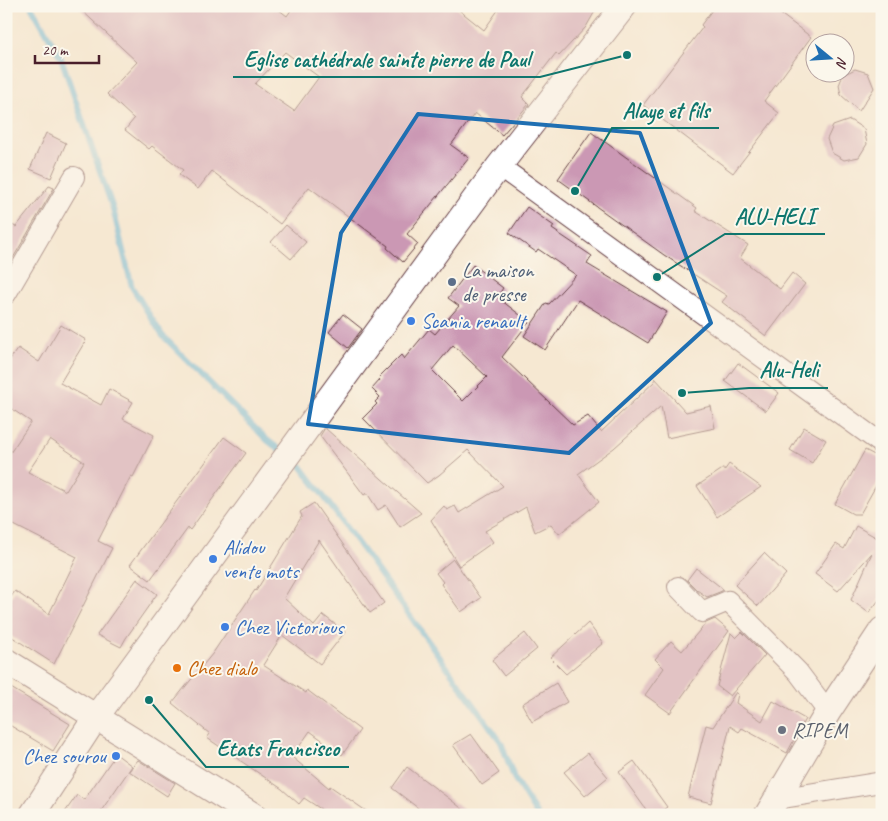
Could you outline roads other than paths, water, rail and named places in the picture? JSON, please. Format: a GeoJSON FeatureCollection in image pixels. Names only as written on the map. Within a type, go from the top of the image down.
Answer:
{"type":"FeatureCollection","features":[{"type":"Feature","properties":{"kind":"street"},"geometry":{"type":"LineString","coordinates":[[32,815],[96,717],[499,166],[624,6]]}},
{"type":"Feature","properties":{"kind":"street"},"geometry":{"type":"LineString","coordinates":[[499,166],[882,444]]}},
{"type":"Feature","properties":{"kind":"street"},"geometry":{"type":"LineString","coordinates":[[6,294],[74,177]]}},
{"type":"Feature","properties":{"kind":"street"},"geometry":{"type":"LineString","coordinates":[[678,587],[702,612],[728,601],[798,672],[828,712]]}},
{"type":"Feature","properties":{"kind":"street"},"geometry":{"type":"LineString","coordinates":[[772,807],[828,712],[882,630]]}},
{"type":"Feature","properties":{"kind":"street"},"geometry":{"type":"LineString","coordinates":[[6,661],[253,815]]}},
{"type":"Feature","properties":{"kind":"street"},"geometry":{"type":"LineString","coordinates":[[772,807],[882,782]]}},
{"type":"Feature","properties":{"kind":"waterway"},"geometry":{"type":"LineString","coordinates":[[31,6],[61,58],[113,209],[132,287],[162,335],[267,440],[284,453]]}},
{"type":"Feature","properties":{"kind":"waterway"},"geometry":{"type":"LineString","coordinates":[[292,459],[301,466],[330,505],[501,742],[514,778],[537,815]]}},
{"type":"Feature","properties":{"kind":"place","name":"Eglise cathédrale sainte pierre de Paul"},"geometry":{"type":"Point","coordinates":[627,55]}},
{"type":"Feature","properties":{"kind":"place","name":"Alaye et fils"},"geometry":{"type":"Point","coordinates":[575,191]}},
{"type":"Feature","properties":{"kind":"place","name":"ALU-HELI"},"geometry":{"type":"Point","coordinates":[657,277]}},
{"type":"Feature","properties":{"kind":"place","name":"La maison de presse"},"geometry":{"type":"Point","coordinates":[452,282]}},
{"type":"Feature","properties":{"kind":"place","name":"Scania renault"},"geometry":{"type":"Point","coordinates":[411,321]}},
{"type":"Feature","properties":{"kind":"place","name":"Alu-Heli"},"geometry":{"type":"Point","coordinates":[682,393]}},
{"type":"Feature","properties":{"kind":"place","name":"Alidou vente mots"},"geometry":{"type":"Point","coordinates":[213,559]}},
{"type":"Feature","properties":{"kind":"place","name":"Chez Victorious"},"geometry":{"type":"Point","coordinates":[225,627]}},
{"type":"Feature","properties":{"kind":"place","name":"Chez dialo"},"geometry":{"type":"Point","coordinates":[177,668]}},
{"type":"Feature","properties":{"kind":"place","name":"Etats Francisco"},"geometry":{"type":"Point","coordinates":[149,700]}},
{"type":"Feature","properties":{"kind":"place","name":"RIPEM"},"geometry":{"type":"Point","coordinates":[782,730]}},
{"type":"Feature","properties":{"kind":"place","name":"Chez sourou"},"geometry":{"type":"Point","coordinates":[116,756]}}]}
